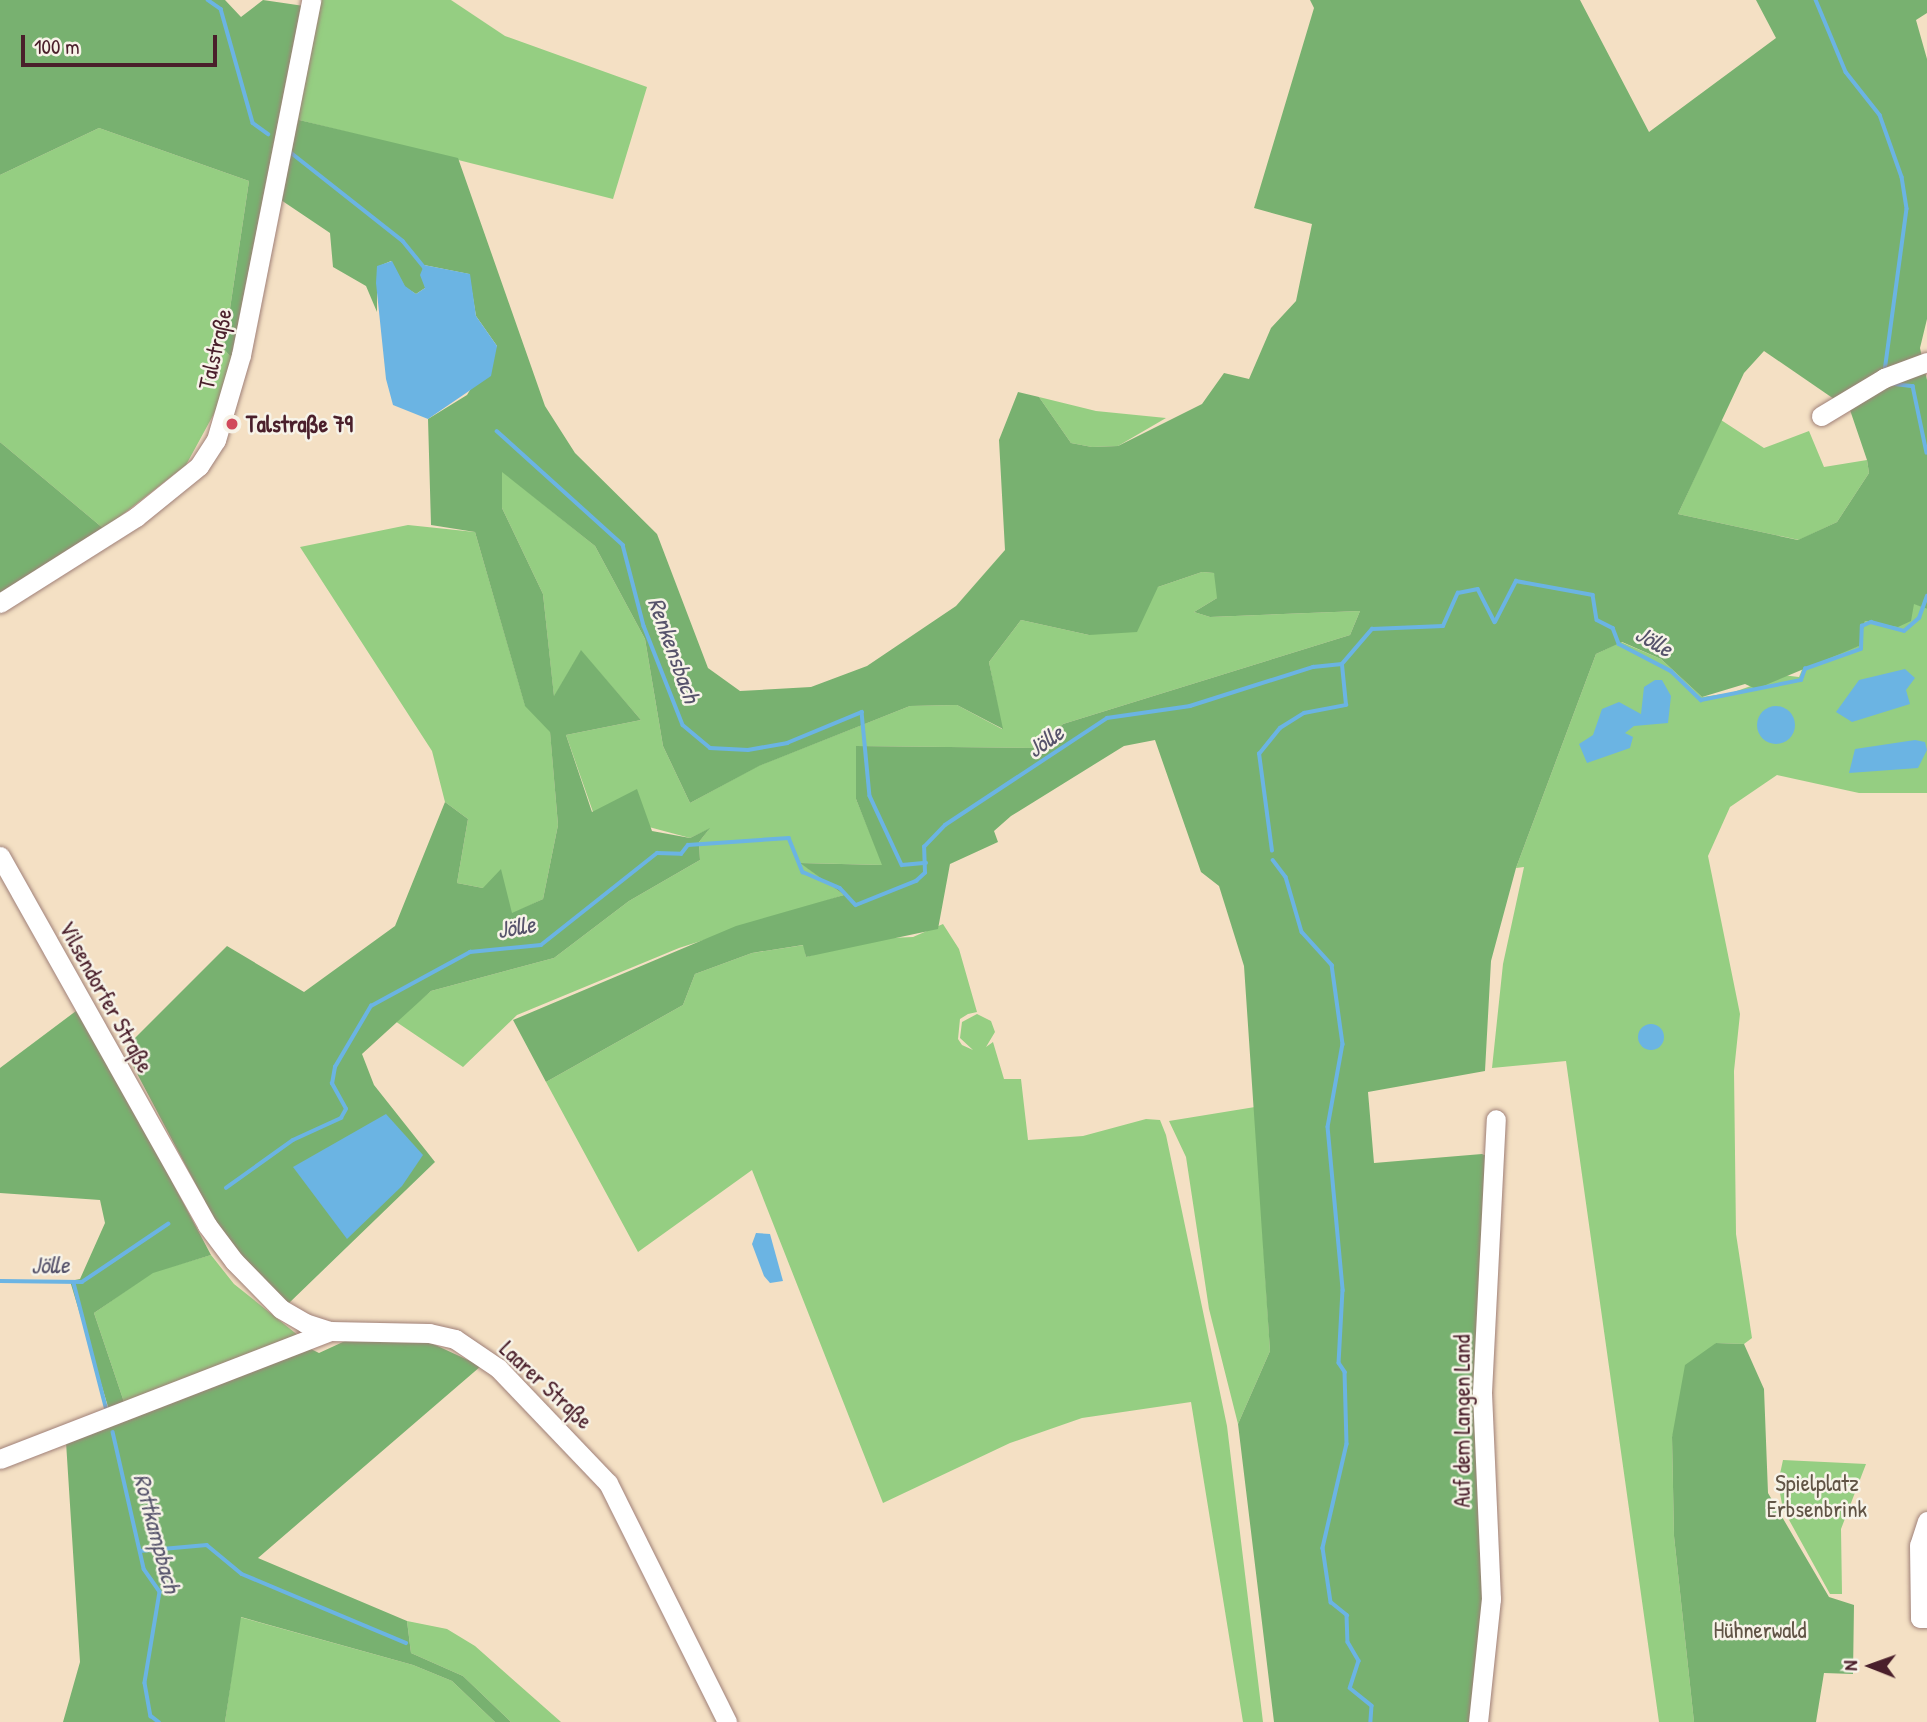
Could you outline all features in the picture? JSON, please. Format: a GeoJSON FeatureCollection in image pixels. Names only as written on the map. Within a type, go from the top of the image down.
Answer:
{"type":"FeatureCollection","features":[{"type":"Feature","properties":{"kind":"street","name":"Talstraße"},"geometry":{"type":"LineString","coordinates":[[0,603],[136,517],[199,467],[216,440],[241,355],[312,0]]}},
{"type":"Feature","properties":{"kind":"street"},"geometry":{"type":"LineString","coordinates":[[1821,416],[1884,378],[1927,362]]}},
{"type":"Feature","properties":{"kind":"street","name":"Vilsendorfer Straße"},"geometry":{"type":"LineString","coordinates":[[0,856],[170,1161]]}},
{"type":"Feature","properties":{"kind":"street","name":"Auf dem Langen Land"},"geometry":{"type":"LineString","coordinates":[[1478,1722],[1491,1599],[1482,1392],[1496,1119]]}},
{"type":"Feature","properties":{"kind":"street","name":"Laarer Straße"},"geometry":{"type":"LineString","coordinates":[[170,1161],[206,1225],[258,1288],[293,1316],[330,1331],[429,1333],[455,1339],[498,1368],[608,1483],[727,1722]]}},
{"type":"Feature","properties":{"kind":"street"},"geometry":{"type":"LineString","coordinates":[[0,1459],[330,1331]]}},
{"type":"Feature","properties":{"kind":"street"},"geometry":{"type":"LineString","coordinates":[[1927,1521],[1920,1545],[1920,1618],[1927,1618]]}},
{"type":"Feature","properties":{"kind":"green space"},"geometry":{"type":"Polygon","coordinates":[[[0,0],[225,0],[241,17],[263,0],[304,6],[234,361],[224,349],[249,181],[99,128],[0,175],[0,0]]]}},
{"type":"Feature","properties":{"kind":"green space"},"geometry":{"type":"Polygon","coordinates":[[[319,0],[451,0],[505,36],[647,87],[613,199],[295,119],[319,0]]]}},
{"type":"Feature","properties":{"kind":"green space"},"geometry":{"type":"Polygon","coordinates":[[[1310,0],[1580,0],[1649,132],[1776,38],[1756,0],[1927,0],[1927,13],[1916,20],[1927,59],[1927,319],[1920,348],[1927,380],[1927,609],[1914,604],[1911,621],[1898,627],[1865,621],[1859,646],[1756,689],[1745,684],[1702,697],[1661,659],[1622,642],[1596,654],[1516,868],[1491,961],[1485,1071],[1368,1092],[1374,1163],[1482,1154],[1493,1159],[1488,1562],[1475,1722],[1274,1722],[1238,1424],[1270,1351],[1244,966],[1219,886],[1201,872],[1155,740],[1124,746],[1011,816],[994,831],[998,842],[950,864],[938,929],[806,957],[803,945],[752,953],[695,974],[683,1005],[546,1082],[513,1020],[736,926],[844,895],[800,863],[882,865],[856,799],[856,746],[1035,748],[1063,724],[1350,635],[1360,611],[1210,617],[1194,612],[1217,598],[1214,573],[1202,572],[1158,587],[1137,632],[1089,635],[1021,620],[989,662],[1003,729],[957,705],[910,706],[759,766],[690,803],[663,746],[645,639],[595,546],[502,472],[502,508],[543,594],[554,696],[581,650],[641,720],[566,735],[592,812],[637,789],[652,831],[690,838],[710,828],[699,842],[700,860],[629,901],[554,958],[431,991],[362,1054],[374,1085],[435,1162],[288,1304],[223,1236],[124,1049],[227,946],[304,992],[395,926],[445,802],[468,819],[457,883],[483,888],[501,869],[512,913],[543,899],[558,825],[550,732],[525,706],[475,532],[431,525],[428,419],[467,395],[497,346],[476,316],[469,274],[424,265],[425,288],[416,294],[405,287],[391,261],[377,267],[377,312],[366,286],[333,267],[330,233],[278,198],[295,119],[458,158],[545,406],[575,453],[657,534],[708,668],[740,691],[811,687],[867,666],[956,606],[1005,550],[999,440],[1018,392],[1039,397],[1071,443],[1092,447],[1118,446],[1202,404],[1224,373],[1249,379],[1271,328],[1296,301],[1312,224],[1254,208],[1314,8],[1310,0]],[[1764,351],[1744,373],[1678,514],[1798,540],[1837,522],[1869,473],[1850,410],[1764,351]]]}},
{"type":"Feature","properties":{"kind":"green space"},"geometry":{"type":"Polygon","coordinates":[[[99,128],[249,181],[224,349],[234,361],[222,399],[186,465],[104,529],[0,442],[0,175],[99,128]]]}},
{"type":"Feature","properties":{"kind":"green space"},"geometry":{"type":"Polygon","coordinates":[[[1039,397],[1096,411],[1166,418],[1118,446],[1092,447],[1071,443],[1039,397]]]}},
{"type":"Feature","properties":{"kind":"green space"},"geometry":{"type":"Polygon","coordinates":[[[1721,420],[1764,448],[1809,431],[1824,467],[1867,460],[1869,473],[1837,522],[1799,540],[1678,514],[1721,420]]]}},
{"type":"Feature","properties":{"kind":"green space"},"geometry":{"type":"Polygon","coordinates":[[[0,442],[104,529],[0,595],[0,442]]]}},
{"type":"Feature","properties":{"kind":"green space"},"geometry":{"type":"Polygon","coordinates":[[[502,471],[595,546],[645,639],[663,746],[690,803],[758,766],[910,706],[957,705],[1002,729],[989,662],[1021,620],[1089,635],[1158,587],[1202,572],[1214,573],[1219,585],[1217,598],[1194,612],[1210,617],[1360,611],[1350,635],[1063,724],[1035,748],[856,746],[856,799],[883,865],[801,863],[844,895],[679,948],[517,1015],[463,1067],[395,1021],[431,991],[554,958],[629,901],[700,860],[699,842],[709,829],[690,838],[593,812],[566,735],[641,720],[581,651],[554,697],[543,594],[502,508],[502,471]]]}},
{"type":"Feature","properties":{"kind":"green space"},"geometry":{"type":"Polygon","coordinates":[[[408,525],[475,532],[525,705],[550,731],[558,825],[543,899],[512,914],[483,888],[457,883],[468,819],[445,802],[432,751],[300,547],[408,525]]]}},
{"type":"Feature","properties":{"kind":"green space"},"geometry":{"type":"Polygon","coordinates":[[[1914,603],[1927,609],[1927,793],[1859,793],[1777,775],[1730,807],[1708,856],[1740,1014],[1734,1071],[1736,1234],[1752,1338],[1744,1344],[1716,1343],[1672,1437],[1674,1536],[1694,1722],[1659,1722],[1566,1061],[1492,1068],[1503,964],[1524,867],[1516,868],[1596,654],[1621,642],[1661,659],[1702,697],[1731,693],[1782,675],[1799,677],[1803,667],[1858,646],[1865,621],[1885,625],[1914,603]]]}},
{"type":"Feature","properties":{"kind":"green space"},"geometry":{"type":"Polygon","coordinates":[[[943,924],[959,949],[977,1012],[960,1019],[958,1039],[962,1045],[973,1050],[960,1038],[962,1022],[977,1014],[991,1021],[995,1032],[986,1047],[993,1042],[1004,1079],[1021,1079],[1028,1140],[1083,1136],[1146,1119],[1160,1120],[1166,1135],[1227,1426],[1263,1722],[1243,1722],[1191,1402],[1082,1418],[1010,1443],[883,1503],[752,1170],[638,1252],[546,1082],[683,1005],[695,974],[752,953],[804,945],[806,957],[867,939],[913,937],[943,924]]]}},
{"type":"Feature","properties":{"kind":"green space"},"geometry":{"type":"Polygon","coordinates":[[[80,1008],[211,1255],[153,1273],[94,1313],[125,1405],[109,1410],[70,1281],[80,1279],[105,1223],[100,1200],[0,1193],[0,1068],[80,1008]]]}},
{"type":"Feature","properties":{"kind":"green space"},"geometry":{"type":"Polygon","coordinates":[[[1255,1107],[1270,1351],[1238,1424],[1209,1309],[1186,1157],[1169,1121],[1255,1107]]]}},
{"type":"Feature","properties":{"kind":"green space"},"geometry":{"type":"Polygon","coordinates":[[[211,1255],[234,1284],[299,1336],[125,1405],[94,1313],[153,1272],[211,1255]]]}},
{"type":"Feature","properties":{"kind":"green space"},"geometry":{"type":"Polygon","coordinates":[[[345,1341],[431,1343],[481,1366],[258,1558],[407,1621],[411,1653],[463,1676],[511,1722],[495,1722],[452,1681],[413,1665],[241,1617],[225,1722],[63,1722],[80,1662],[66,1442],[301,1344],[319,1353],[345,1341]]]}},
{"type":"Feature","properties":{"kind":"green space","name":"Hühnerwald"},"geometry":{"type":"Polygon","coordinates":[[[1716,1343],[1744,1344],[1764,1389],[1768,1493],[1829,1597],[1854,1605],[1853,1674],[1824,1673],[1816,1722],[1694,1722],[1674,1536],[1672,1437],[1685,1365],[1716,1343]]]}},
{"type":"Feature","properties":{"kind":"green space","name":"Spielplatz Erbsenbrink"},"geometry":{"type":"Polygon","coordinates":[[[1783,1460],[1866,1464],[1841,1529],[1842,1594],[1830,1594],[1783,1509],[1778,1483],[1783,1460]]]}},
{"type":"Feature","properties":{"kind":"green space"},"geometry":{"type":"Polygon","coordinates":[[[240,1617],[413,1665],[452,1681],[495,1722],[225,1722],[240,1617]]]}},
{"type":"Feature","properties":{"kind":"green space"},"geometry":{"type":"Polygon","coordinates":[[[407,1621],[447,1629],[475,1646],[561,1722],[511,1722],[463,1676],[411,1653],[407,1621]]]}},
{"type":"Feature","properties":{"kind":"water"},"geometry":{"type":"Polygon","coordinates":[[[392,261],[405,286],[416,294],[425,288],[420,275],[424,265],[470,274],[476,316],[497,346],[491,376],[428,419],[393,405],[386,379],[376,283],[377,266],[392,261]]]}},
{"type":"Feature","properties":{"kind":"water"},"geometry":{"type":"Polygon","coordinates":[[[1905,669],[1915,678],[1906,690],[1910,704],[1852,722],[1836,712],[1859,680],[1905,669]]]}},
{"type":"Feature","properties":{"kind":"water"},"geometry":{"type":"Polygon","coordinates":[[[1655,680],[1662,680],[1671,696],[1668,723],[1634,726],[1625,733],[1633,737],[1630,748],[1587,763],[1579,744],[1593,735],[1602,709],[1619,702],[1641,714],[1644,687],[1655,680]]]}},
{"type":"Feature","properties":{"kind":"water"},"geometry":{"type":"Polygon","coordinates":[[[1776,706],[1789,712],[1795,725],[1789,738],[1776,744],[1763,738],[1757,725],[1763,712],[1776,706]]]}},
{"type":"Feature","properties":{"kind":"water"},"geometry":{"type":"Polygon","coordinates":[[[1915,740],[1925,742],[1927,750],[1918,768],[1849,773],[1855,749],[1915,740]]]}},
{"type":"Feature","properties":{"kind":"water"},"geometry":{"type":"Polygon","coordinates":[[[1651,1024],[1660,1028],[1664,1037],[1660,1046],[1651,1050],[1642,1046],[1638,1037],[1642,1028],[1651,1024]]]}},
{"type":"Feature","properties":{"kind":"water"},"geometry":{"type":"Polygon","coordinates":[[[386,1114],[423,1155],[402,1186],[347,1239],[293,1167],[386,1114]]]}},
{"type":"Feature","properties":{"kind":"water"},"geometry":{"type":"Polygon","coordinates":[[[756,1233],[770,1234],[783,1281],[770,1283],[764,1276],[752,1244],[756,1233]]]}},
{"type":"Feature","properties":{"kind":"waterway","name":"Renkensbach"},"geometry":{"type":"LineString","coordinates":[[208,0],[221,9],[253,123],[268,134]]}},
{"type":"Feature","properties":{"kind":"waterway"},"geometry":{"type":"LineString","coordinates":[[1816,0],[1846,72],[1880,115],[1902,177],[1907,209],[1885,371]]}},
{"type":"Feature","properties":{"kind":"waterway","name":"Renkensbach"},"geometry":{"type":"LineString","coordinates":[[289,151],[403,241],[425,268]]}},
{"type":"Feature","properties":{"kind":"waterway"},"geometry":{"type":"LineString","coordinates":[[1887,383],[1913,386],[1927,453]]}},
{"type":"Feature","properties":{"kind":"waterway","name":"Renkensbach"},"geometry":{"type":"LineString","coordinates":[[497,431],[623,545],[644,626],[683,725],[710,748],[748,750],[787,743],[862,712],[870,796],[902,865],[926,863]]}},
{"type":"Feature","properties":{"kind":"waterway","name":"Jölle"},"geometry":{"type":"LineString","coordinates":[[226,1188],[293,1140],[341,1118],[346,1109],[332,1084],[335,1067],[371,1006],[470,952],[541,945],[657,853],[681,854],[688,845],[789,838],[803,872],[840,888],[856,905],[916,881],[925,873],[924,847],[945,825],[1107,718],[1190,706],[1313,667],[1342,664],[1372,629],[1443,626],[1458,593],[1478,589],[1495,622],[1516,581],[1593,595],[1597,620],[1613,628],[1619,644],[1671,671],[1701,700],[1801,680],[1805,669],[1861,649],[1862,626],[1871,622],[1904,631],[1919,618],[1927,596]]}},
{"type":"Feature","properties":{"kind":"waterway"},"geometry":{"type":"LineString","coordinates":[[1272,851],[1259,754],[1280,728],[1304,713],[1346,705],[1342,665]]}},
{"type":"Feature","properties":{"kind":"waterway"},"geometry":{"type":"LineString","coordinates":[[1273,860],[1286,877],[1302,932],[1332,965],[1343,1044],[1328,1127],[1343,1290],[1339,1363],[1345,1372],[1347,1444],[1323,1548],[1331,1602],[1347,1615],[1348,1642],[1359,1661],[1350,1688],[1372,1706],[1371,1722]]}},
{"type":"Feature","properties":{"kind":"waterway","name":"Jölle"},"geometry":{"type":"LineString","coordinates":[[0,1281],[82,1282],[168,1224]]}},
{"type":"Feature","properties":{"kind":"waterway","name":"Rottkampbach"},"geometry":{"type":"LineString","coordinates":[[74,1283],[106,1407]]}},
{"type":"Feature","properties":{"kind":"waterway","name":"Rottkampbach"},"geometry":{"type":"LineString","coordinates":[[113,1432],[144,1569],[160,1592],[145,1683],[151,1716],[159,1722]]}},
{"type":"Feature","properties":{"kind":"waterway"},"geometry":{"type":"LineString","coordinates":[[140,1551],[207,1545],[242,1574],[406,1643]]}},
{"type":"Feature","properties":{"kind":"place","name":"Talstraße 79"},"geometry":{"type":"Point","coordinates":[232,424]}}]}
